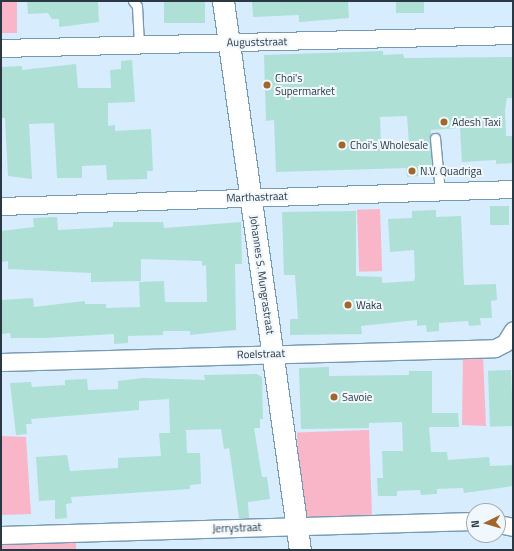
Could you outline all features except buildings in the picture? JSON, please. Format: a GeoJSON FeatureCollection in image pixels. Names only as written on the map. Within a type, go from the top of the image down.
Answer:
{"type":"FeatureCollection","features":[{"type":"Feature","properties":{"kind":"street","name":"Johannes S. Mungrastraat"},"geometry":{"type":"LineString","coordinates":[[223,1],[274,354],[300,550]]}},
{"type":"Feature","properties":{"kind":"street","name":"Auguststraat"},"geometry":{"type":"LineString","coordinates":[[1,48],[513,34]]}},
{"type":"Feature","properties":{"kind":"street","name":"Marthastraat"},"geometry":{"type":"LineString","coordinates":[[1,206],[513,189]]}},
{"type":"Feature","properties":{"kind":"street","name":"Roelstraat"},"geometry":{"type":"LineString","coordinates":[[1,362],[495,348],[505,343],[513,330]]}},
{"type":"Feature","properties":{"kind":"street","name":"Jerrystraat"},"geometry":{"type":"LineString","coordinates":[[1,535],[466,521]]}},
{"type":"Feature","properties":{"kind":"lane"},"geometry":{"type":"LineString","coordinates":[[133,1],[137,6],[140,45]]}},
{"type":"Feature","properties":{"kind":"lane"},"geometry":{"type":"LineString","coordinates":[[435,138],[440,192]]}},
{"type":"Feature","properties":{"kind":"shaded area"},"geometry":{"type":"Polygon","coordinates":[[[1,1],[17,1],[17,33],[1,33],[1,1]]]}},
{"type":"Feature","properties":{"kind":"shaded area"},"geometry":{"type":"Polygon","coordinates":[[[380,209],[382,271],[359,272],[357,210],[380,209]]]}},
{"type":"Feature","properties":{"kind":"shaded area"},"geometry":{"type":"Polygon","coordinates":[[[463,355],[483,355],[486,426],[462,425],[463,355]]]}},
{"type":"Feature","properties":{"kind":"shaded area"},"geometry":{"type":"Polygon","coordinates":[[[369,430],[372,519],[300,521],[297,433],[369,430]]]}},
{"type":"Feature","properties":{"kind":"shaded area"},"geometry":{"type":"Polygon","coordinates":[[[1,436],[26,437],[31,514],[1,515],[1,436]]]}},
{"type":"Feature","properties":{"kind":"shaded area"},"geometry":{"type":"Polygon","coordinates":[[[76,539],[76,550],[1,550],[1,542],[76,539]]]}},
{"type":"Feature","properties":{"kind":"place","name":"Choi's Supermarket"},"geometry":{"type":"Point","coordinates":[267,85]}},
{"type":"Feature","properties":{"kind":"place","name":"Adesh Taxi"},"geometry":{"type":"Point","coordinates":[444,122]}},
{"type":"Feature","properties":{"kind":"place","name":"Choi's Wholesale"},"geometry":{"type":"Point","coordinates":[342,145]}},
{"type":"Feature","properties":{"kind":"place","name":"N.V. Quadriga"},"geometry":{"type":"Point","coordinates":[412,171]}},
{"type":"Feature","properties":{"kind":"place","name":"Waka"},"geometry":{"type":"Point","coordinates":[348,305]}},
{"type":"Feature","properties":{"kind":"place","name":"Savoie"},"geometry":{"type":"Point","coordinates":[334,397]}}]}
